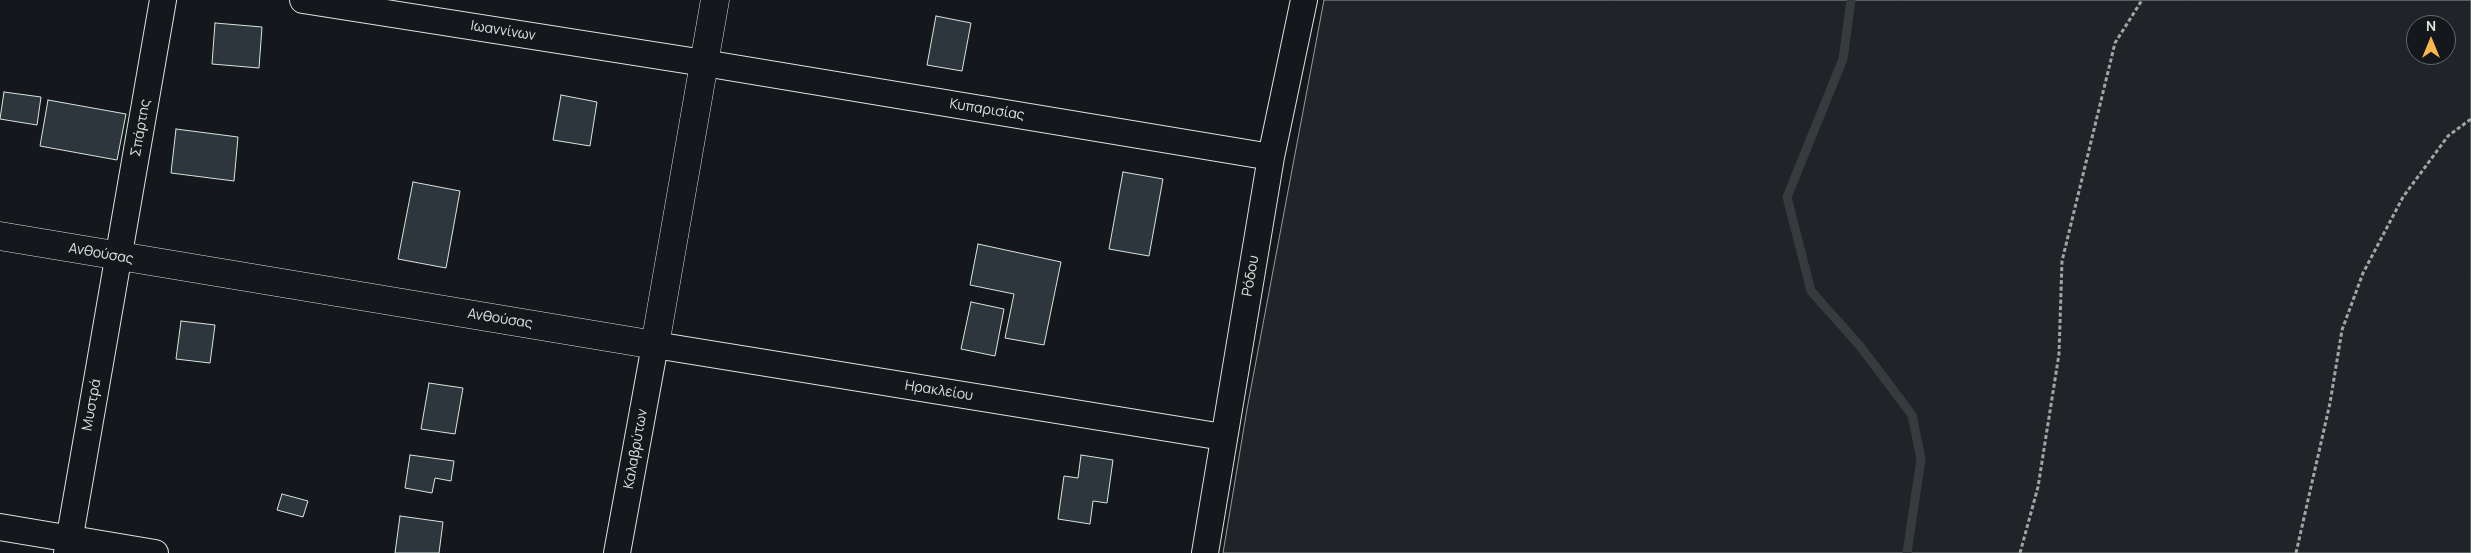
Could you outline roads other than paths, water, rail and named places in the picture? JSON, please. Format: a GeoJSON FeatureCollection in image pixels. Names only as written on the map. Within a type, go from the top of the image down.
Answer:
{"type":"FeatureCollection","features":[{"type":"Feature","properties":{"kind":"street","name":"Σπάρτης"},"geometry":{"type":"LineString","coordinates":[[118,257],[163,0]]}},
{"type":"Feature","properties":{"kind":"street","name":"Ιωαννίνων"},"geometry":{"type":"LineString","coordinates":[[303,0],[704,63]]}},
{"type":"Feature","properties":{"kind":"street"},"geometry":{"type":"LineString","coordinates":[[655,345],[715,0]]}},
{"type":"Feature","properties":{"kind":"street","name":"Ρόδου"},"geometry":{"type":"LineString","coordinates":[[1204,553],[1271,157],[1304,0]]}},
{"type":"Feature","properties":{"kind":"street","name":"Κυπαρισίας"},"geometry":{"type":"LineString","coordinates":[[704,63],[1271,157]]}},
{"type":"Feature","properties":{"kind":"street","name":"Ανθούσας"},"geometry":{"type":"LineString","coordinates":[[0,236],[655,345]]}},
{"type":"Feature","properties":{"kind":"street","name":"Μυστρά"},"geometry":{"type":"LineString","coordinates":[[68,546],[118,257]]}},
{"type":"Feature","properties":{"kind":"street","name":"Ηρακλείου"},"geometry":{"type":"LineString","coordinates":[[655,345],[1223,437]]}},
{"type":"Feature","properties":{"kind":"street","name":"Καλαβρύτων"},"geometry":{"type":"LineString","coordinates":[[617,553],[655,345]]}},
{"type":"Feature","properties":{"kind":"street"},"geometry":{"type":"LineString","coordinates":[[0,527],[68,546],[155,553]]}},
{"type":"Feature","properties":{"kind":"waterway"},"geometry":{"type":"LineString","coordinates":[[1851,0],[1843,59],[1787,197],[1811,291],[1860,346],[1912,415],[1921,459],[1907,553]]}}]}
